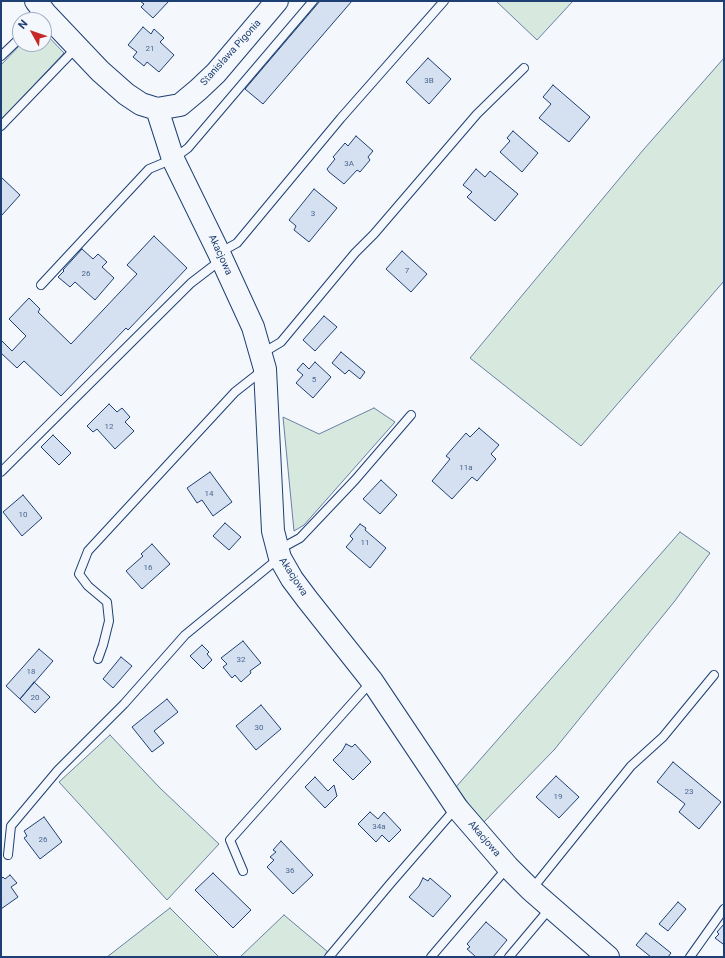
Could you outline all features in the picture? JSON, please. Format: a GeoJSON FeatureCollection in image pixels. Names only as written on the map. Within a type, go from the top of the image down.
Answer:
{"type":"FeatureCollection","features":[{"type":"Feature","properties":{"kind":"street","name":"Stanisława Pigonia"},"geometry":{"type":"LineString","coordinates":[[39,11],[100,71],[126,94],[141,104],[157,109],[180,105],[198,90],[216,73],[277,1]]}},
{"type":"Feature","properties":{"kind":"street","name":"Akacjowa"},"geometry":{"type":"LineString","coordinates":[[157,109],[173,159],[253,327],[262,362],[273,531],[279,554],[292,579],[372,681],[457,808],[508,867],[531,890],[608,957]]}},
{"type":"Feature","properties":{"kind":"lane"},"geometry":{"type":"LineString","coordinates":[[41,285],[149,169],[173,159],[188,148],[313,1]]}},
{"type":"Feature","properties":{"kind":"lane"},"geometry":{"type":"LineString","coordinates":[[1,472],[191,283],[220,256],[237,243],[341,118],[444,1]]}},
{"type":"Feature","properties":{"kind":"lane"},"geometry":{"type":"LineString","coordinates":[[1,56],[12,46]]}},
{"type":"Feature","properties":{"kind":"lane"},"geometry":{"type":"LineString","coordinates":[[1,126],[77,47]]}},
{"type":"Feature","properties":{"kind":"lane"},"geometry":{"type":"LineString","coordinates":[[98,659],[109,621],[107,602],[88,586],[79,574],[88,551],[281,342],[355,253],[374,234],[477,114],[524,68]]}},
{"type":"Feature","properties":{"kind":"lane"},"geometry":{"type":"LineString","coordinates":[[8,855],[11,826],[58,770],[124,704],[185,635],[279,554],[300,538],[355,480],[411,415]]}},
{"type":"Feature","properties":{"kind":"lane"},"geometry":{"type":"LineString","coordinates":[[531,890],[631,766],[663,737],[714,675]]}},
{"type":"Feature","properties":{"kind":"lane"},"geometry":{"type":"LineString","coordinates":[[243,871],[230,840],[372,681]]}},
{"type":"Feature","properties":{"kind":"lane"},"geometry":{"type":"LineString","coordinates":[[330,957],[390,884],[457,808]]}},
{"type":"Feature","properties":{"kind":"lane"},"geometry":{"type":"LineString","coordinates":[[430,957],[508,867]]}},
{"type":"Feature","properties":{"kind":"lane"},"geometry":{"type":"LineString","coordinates":[[509,957],[551,907]]}},
{"type":"Feature","properties":{"kind":"lane"},"geometry":{"type":"LineString","coordinates":[[690,957],[724,908]]}},
{"type":"Feature","properties":{"kind":"shaded area"},"geometry":{"type":"Polygon","coordinates":[[[496,1],[573,1],[537,40],[496,1]]]}},
{"type":"Feature","properties":{"kind":"shaded area"},"geometry":{"type":"Polygon","coordinates":[[[52,40],[64,53],[1,120],[1,65],[13,52],[52,52],[52,40]]]}},
{"type":"Feature","properties":{"kind":"shaded area"},"geometry":{"type":"Polygon","coordinates":[[[724,58],[724,281],[581,446],[470,358],[644,149],[724,58]]]}},
{"type":"Feature","properties":{"kind":"shaded area"},"geometry":{"type":"Polygon","coordinates":[[[374,408],[395,422],[304,525],[294,531],[283,417],[319,434],[374,408]]]}},
{"type":"Feature","properties":{"kind":"shaded area"},"geometry":{"type":"Polygon","coordinates":[[[680,532],[710,553],[674,602],[554,750],[483,823],[456,787],[680,532]]]}},
{"type":"Feature","properties":{"kind":"shaded area"},"geometry":{"type":"Polygon","coordinates":[[[110,735],[160,788],[219,844],[167,900],[59,782],[110,735]]]}},
{"type":"Feature","properties":{"kind":"shaded area"},"geometry":{"type":"Polygon","coordinates":[[[170,908],[219,957],[107,957],[170,908]]]}},
{"type":"Feature","properties":{"kind":"shaded area"},"geometry":{"type":"Polygon","coordinates":[[[284,915],[328,952],[324,957],[240,957],[284,915]]]}},
{"type":"Feature","properties":{"kind":"building"},"geometry":{"type":"Polygon","coordinates":[[[140,1],[169,1],[153,18],[141,7],[144,4],[140,1]]]}},
{"type":"Feature","properties":{"kind":"building"},"geometry":{"type":"Polygon","coordinates":[[[320,1],[352,1],[263,104],[245,89],[320,1]]]}},
{"type":"Feature","properties":{"kind":"building"},"geometry":{"type":"Polygon","coordinates":[[[143,27],[151,34],[154,29],[164,38],[160,42],[174,55],[159,72],[147,62],[144,66],[133,57],[137,52],[128,45],[143,27]]]}},
{"type":"Feature","properties":{"kind":"building"},"geometry":{"type":"Polygon","coordinates":[[[428,58],[451,79],[429,104],[406,82],[428,58]]]}},
{"type":"Feature","properties":{"kind":"building"},"geometry":{"type":"Polygon","coordinates":[[[553,85],[590,117],[569,142],[539,118],[551,104],[543,97],[553,85]]]}},
{"type":"Feature","properties":{"kind":"building"},"geometry":{"type":"Polygon","coordinates":[[[513,131],[538,153],[522,172],[500,152],[510,141],[507,138],[513,131]]]}},
{"type":"Feature","properties":{"kind":"building"},"geometry":{"type":"Polygon","coordinates":[[[356,136],[373,151],[368,157],[370,160],[360,172],[357,170],[344,184],[327,169],[335,159],[333,157],[345,143],[348,146],[356,136]]]}},
{"type":"Feature","properties":{"kind":"building"},"geometry":{"type":"Polygon","coordinates":[[[476,169],[485,177],[490,171],[518,194],[495,221],[467,197],[472,192],[463,185],[476,169]]]}},
{"type":"Feature","properties":{"kind":"building"},"geometry":{"type":"Polygon","coordinates":[[[1,177],[20,195],[2,215],[1,214],[1,177]]]}},
{"type":"Feature","properties":{"kind":"building"},"geometry":{"type":"Polygon","coordinates":[[[314,189],[337,208],[309,242],[294,230],[296,226],[289,220],[314,189]]]}},
{"type":"Feature","properties":{"kind":"building"},"geometry":{"type":"Polygon","coordinates":[[[154,236],[187,268],[128,330],[126,328],[61,396],[24,361],[17,368],[1,353],[1,340],[12,351],[26,336],[9,319],[29,298],[40,309],[38,312],[71,344],[137,274],[127,265],[154,236]]]}},
{"type":"Feature","properties":{"kind":"building"},"geometry":{"type":"Polygon","coordinates":[[[82,249],[93,259],[98,254],[107,262],[102,267],[114,278],[95,300],[75,282],[70,287],[58,277],[82,249]]]}},
{"type":"Feature","properties":{"kind":"building"},"geometry":{"type":"Polygon","coordinates":[[[402,251],[427,274],[411,292],[386,269],[402,251]]]}},
{"type":"Feature","properties":{"kind":"building"},"geometry":{"type":"Polygon","coordinates":[[[324,316],[337,327],[315,351],[303,340],[324,316]]]}},
{"type":"Feature","properties":{"kind":"building"},"geometry":{"type":"Polygon","coordinates":[[[341,352],[365,372],[360,379],[349,370],[345,374],[332,363],[341,352]]]}},
{"type":"Feature","properties":{"kind":"building"},"geometry":{"type":"Polygon","coordinates":[[[315,362],[331,377],[313,398],[296,383],[303,375],[297,370],[303,363],[309,369],[315,362]]]}},
{"type":"Feature","properties":{"kind":"building"},"geometry":{"type":"Polygon","coordinates":[[[109,404],[117,412],[122,408],[130,417],[125,422],[134,431],[115,449],[97,429],[93,432],[87,426],[109,404]]]}},
{"type":"Feature","properties":{"kind":"building"},"geometry":{"type":"Polygon","coordinates":[[[479,428],[499,445],[491,454],[496,459],[477,481],[472,477],[452,499],[432,481],[450,459],[446,456],[466,433],[470,437],[479,428]]]}},
{"type":"Feature","properties":{"kind":"building"},"geometry":{"type":"Polygon","coordinates":[[[53,435],[71,453],[59,465],[41,447],[53,435]]]}},
{"type":"Feature","properties":{"kind":"building"},"geometry":{"type":"Polygon","coordinates":[[[210,472],[232,502],[213,516],[202,500],[197,503],[187,488],[210,472]]]}},
{"type":"Feature","properties":{"kind":"building"},"geometry":{"type":"Polygon","coordinates":[[[381,480],[397,495],[380,514],[363,499],[381,480]]]}},
{"type":"Feature","properties":{"kind":"building"},"geometry":{"type":"Polygon","coordinates":[[[23,495],[42,518],[22,536],[3,512],[23,495]]]}},
{"type":"Feature","properties":{"kind":"building"},"geometry":{"type":"Polygon","coordinates":[[[225,523],[241,537],[229,550],[213,536],[225,523]]]}},
{"type":"Feature","properties":{"kind":"building"},"geometry":{"type":"Polygon","coordinates":[[[360,524],[386,548],[370,568],[346,547],[353,539],[350,536],[360,524]]]}},
{"type":"Feature","properties":{"kind":"building"},"geometry":{"type":"Polygon","coordinates":[[[152,544],[170,564],[142,589],[126,571],[143,556],[141,554],[152,544]]]}},
{"type":"Feature","properties":{"kind":"building"},"geometry":{"type":"Polygon","coordinates":[[[243,641],[261,663],[250,671],[251,673],[241,682],[235,675],[232,678],[223,667],[227,664],[221,658],[243,641]]]}},
{"type":"Feature","properties":{"kind":"building"},"geometry":{"type":"Polygon","coordinates":[[[202,645],[209,652],[207,654],[212,660],[203,669],[190,656],[202,645]]]}},
{"type":"Feature","properties":{"kind":"building"},"geometry":{"type":"Polygon","coordinates":[[[39,649],[53,661],[20,699],[6,686],[39,649]]]}},
{"type":"Feature","properties":{"kind":"building"},"geometry":{"type":"Polygon","coordinates":[[[121,657],[132,666],[113,688],[103,679],[121,657]]]}},
{"type":"Feature","properties":{"kind":"building"},"geometry":{"type":"Polygon","coordinates":[[[34,682],[50,697],[35,713],[20,699],[34,682]]]}},
{"type":"Feature","properties":{"kind":"building"},"geometry":{"type":"Polygon","coordinates":[[[167,699],[178,712],[154,731],[164,743],[152,752],[132,727],[167,699]]]}},
{"type":"Feature","properties":{"kind":"building"},"geometry":{"type":"Polygon","coordinates":[[[261,705],[281,729],[256,750],[236,726],[261,705]]]}},
{"type":"Feature","properties":{"kind":"building"},"geometry":{"type":"Polygon","coordinates":[[[346,744],[352,747],[355,744],[371,762],[353,780],[333,760],[342,751],[346,744]]]}},
{"type":"Feature","properties":{"kind":"building"},"geometry":{"type":"Polygon","coordinates":[[[673,762],[721,802],[699,829],[679,812],[685,804],[657,782],[673,762]]]}},
{"type":"Feature","properties":{"kind":"building"},"geometry":{"type":"Polygon","coordinates":[[[556,776],[579,797],[559,818],[536,797],[556,776]]]}},
{"type":"Feature","properties":{"kind":"building"},"geometry":{"type":"Polygon","coordinates":[[[315,777],[328,791],[334,785],[337,796],[325,808],[305,787],[315,777]]]}},
{"type":"Feature","properties":{"kind":"building"},"geometry":{"type":"Polygon","coordinates":[[[370,812],[378,819],[384,812],[401,830],[389,842],[382,835],[376,842],[358,824],[370,812]]]}},
{"type":"Feature","properties":{"kind":"building"},"geometry":{"type":"Polygon","coordinates":[[[44,817],[62,842],[40,859],[24,838],[27,836],[24,831],[44,817]]]}},
{"type":"Feature","properties":{"kind":"building"},"geometry":{"type":"Polygon","coordinates":[[[281,841],[313,875],[293,894],[267,867],[274,860],[270,857],[276,852],[273,850],[281,841]]]}},
{"type":"Feature","properties":{"kind":"building"},"geometry":{"type":"Polygon","coordinates":[[[213,873],[251,910],[233,928],[195,890],[213,873]]]}},
{"type":"Feature","properties":{"kind":"building"},"geometry":{"type":"Polygon","coordinates":[[[10,875],[17,883],[11,887],[18,897],[1,909],[1,879],[3,877],[5,879],[10,875]]]}},
{"type":"Feature","properties":{"kind":"building"},"geometry":{"type":"Polygon","coordinates":[[[423,878],[428,881],[430,878],[451,896],[433,917],[409,897],[419,886],[423,878]]]}},
{"type":"Feature","properties":{"kind":"building"},"geometry":{"type":"Polygon","coordinates":[[[678,902],[686,909],[668,931],[659,924],[678,902]]]}},
{"type":"Feature","properties":{"kind":"building"},"geometry":{"type":"Polygon","coordinates":[[[486,922],[507,940],[493,957],[476,957],[467,949],[470,947],[467,944],[486,922]]]}},
{"type":"Feature","properties":{"kind":"building"},"geometry":{"type":"Polygon","coordinates":[[[724,924],[723,944],[715,938],[719,934],[717,932],[724,924]]]}},
{"type":"Feature","properties":{"kind":"building"},"geometry":{"type":"Polygon","coordinates":[[[646,933],[671,953],[668,957],[651,957],[636,945],[646,933]]]}}]}
